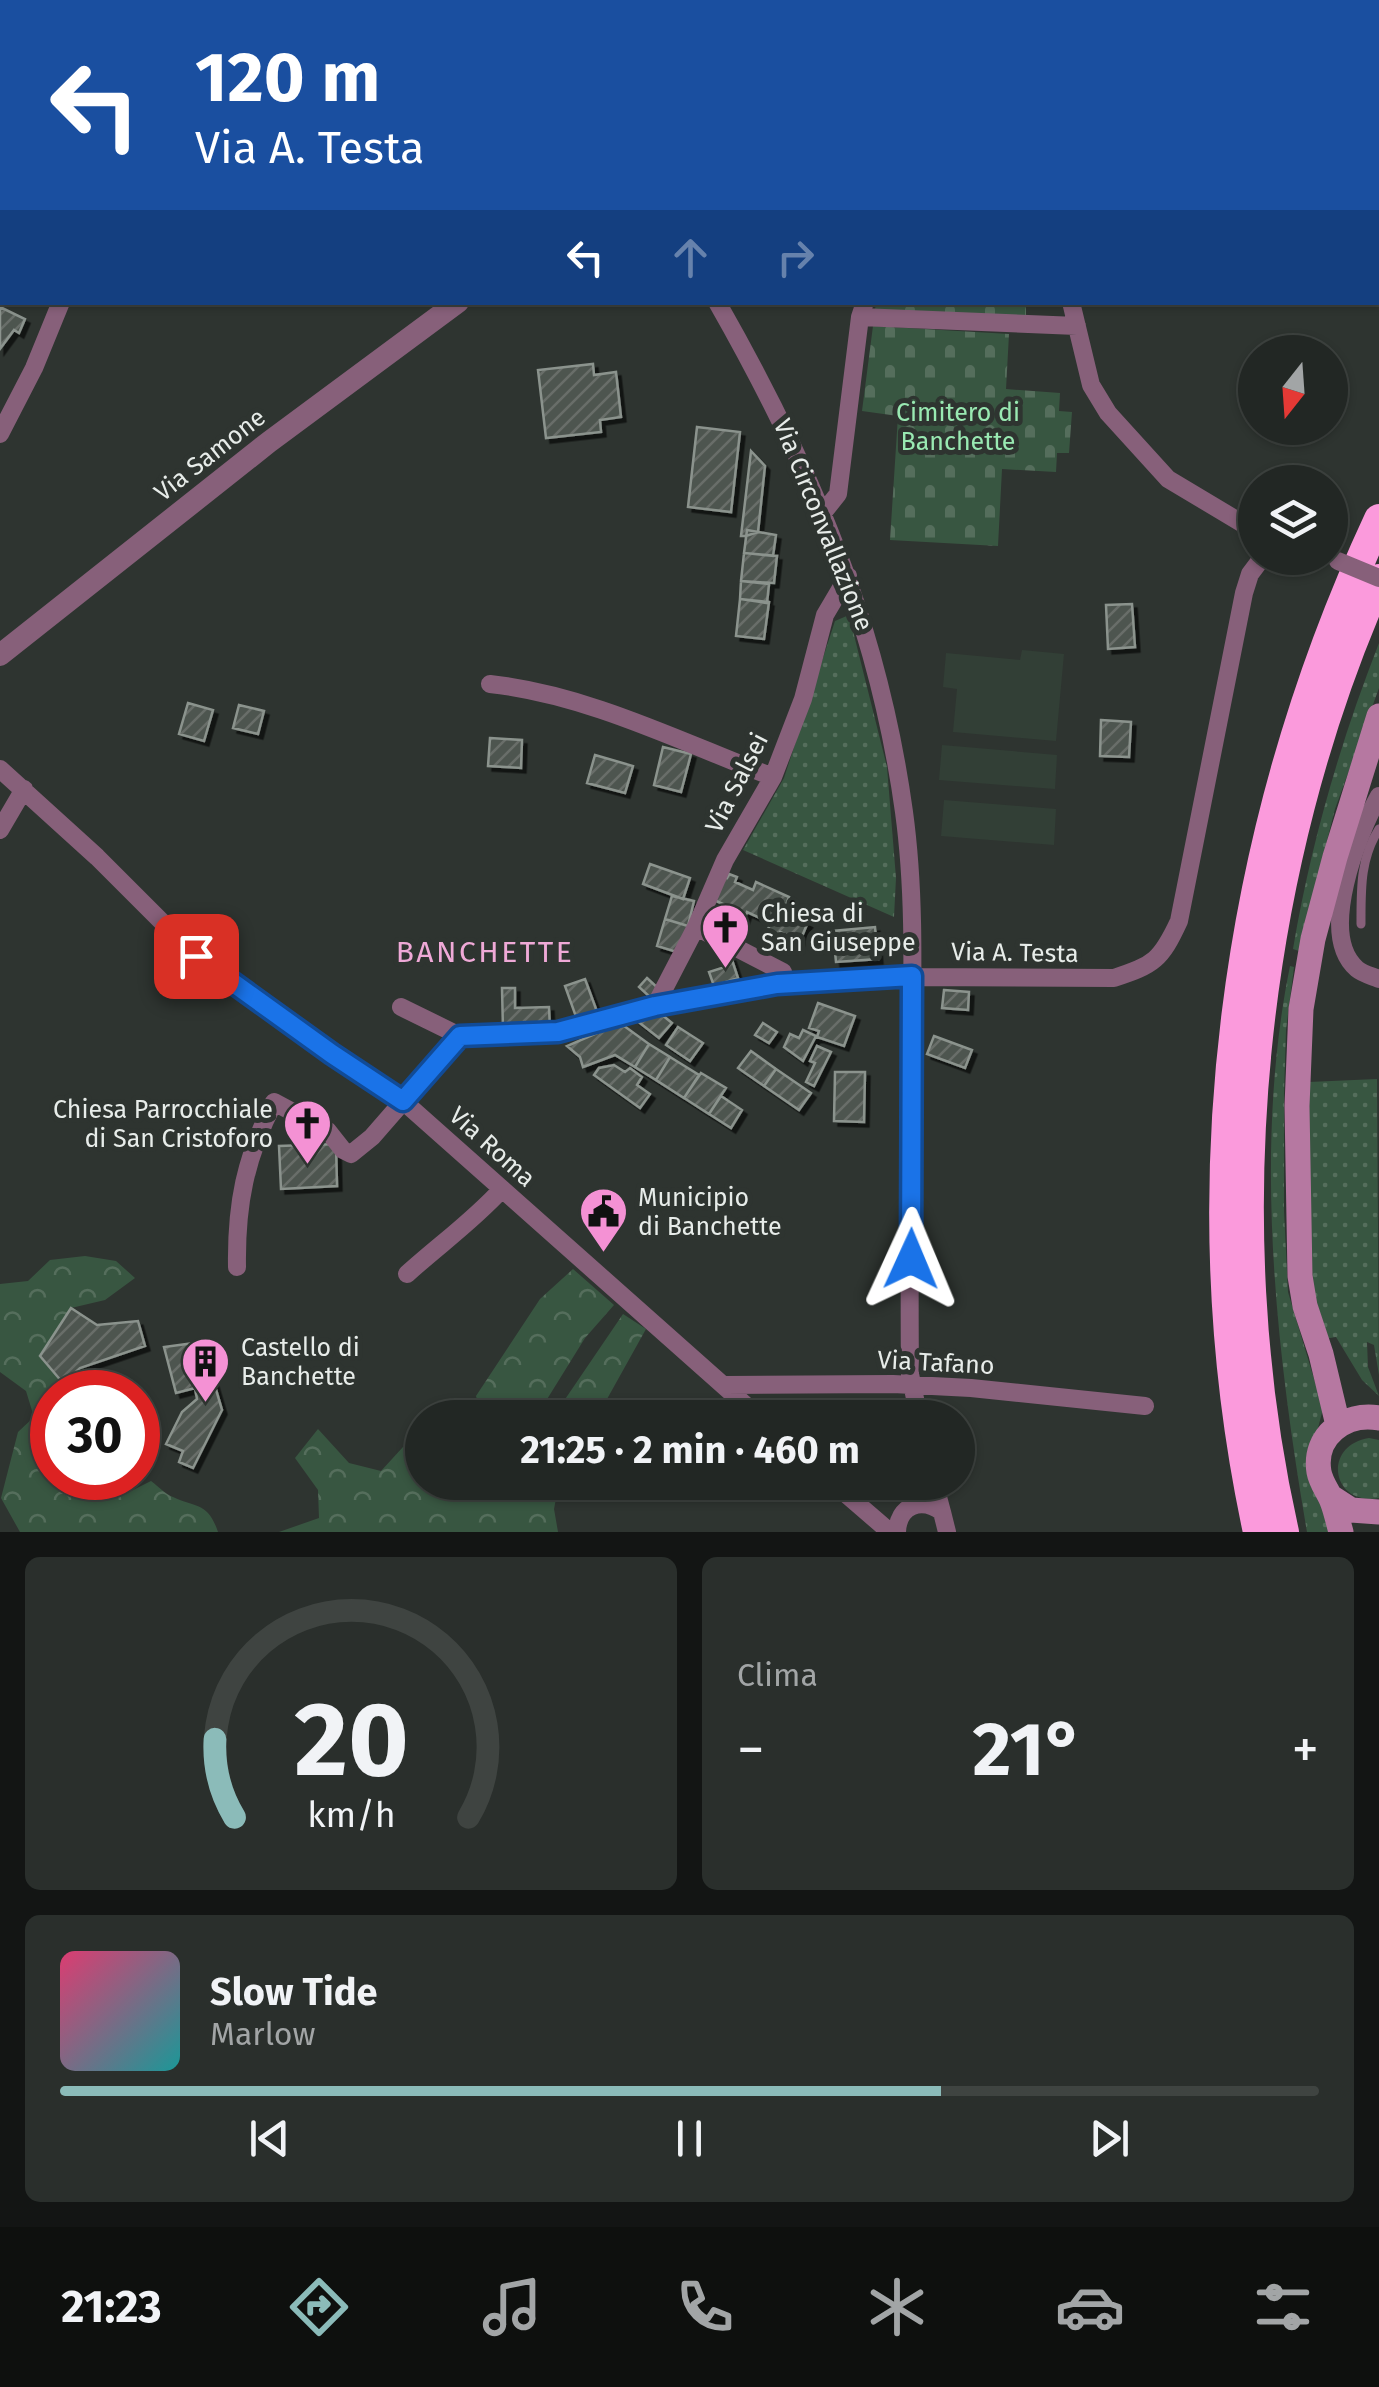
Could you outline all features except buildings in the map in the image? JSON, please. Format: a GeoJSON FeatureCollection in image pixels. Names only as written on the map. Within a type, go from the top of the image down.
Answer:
{"type":"FeatureCollection","features":[{"type":"Feature","properties":{"kind":"highway"},"geometry":{"type":"LineString","coordinates":[[1258,1532],[1236,1388],[1226,1245],[1227,1108],[1241,974],[1263,857],[1296,734],[1379,519]]}},
{"type":"Feature","properties":{"kind":"highway"},"geometry":{"type":"LineString","coordinates":[[1284,1532],[1260,1388],[1250,1243],[1250,1164],[1258,1049],[1274,926],[1299,812],[1338,686],[1379,578]]}},
{"type":"Feature","properties":{"kind":"main road"},"geometry":{"type":"LineString","coordinates":[[1338,1426],[1305,1306],[1298,1236],[1301,1009],[1313,939],[1379,716]]}},
{"type":"Feature","properties":{"kind":"main road"},"geometry":{"type":"LineString","coordinates":[[1321,1354],[1349,1393],[1379,1418]]}},
{"type":"Feature","properties":{"kind":"main road"},"geometry":{"type":"LineString","coordinates":[[1341,1532],[1318,1466],[1324,1442],[1338,1426],[1356,1417],[1379,1418]]}},
{"type":"Feature","properties":{"kind":"main road"},"geometry":{"type":"LineString","coordinates":[[1331,1497],[1375,1519]]}},
{"type":"Feature","properties":{"kind":"street"},"geometry":{"type":"LineString","coordinates":[[0,10],[0,20]]}},
{"type":"Feature","properties":{"kind":"street"},"geometry":{"type":"LineString","coordinates":[[0,434],[34,368],[60,305]]}},
{"type":"Feature","properties":{"kind":"street","name":"Via Samone"},"geometry":{"type":"LineString","coordinates":[[0,655],[269,442],[454,305]]}},
{"type":"Feature","properties":{"kind":"street","name":"Via Circonvallazione"},"geometry":{"type":"LineString","coordinates":[[719,305],[764,384],[848,576],[888,713],[905,815],[912,976],[910,1322],[916,1400]]}},
{"type":"Feature","properties":{"kind":"street"},"geometry":{"type":"LineString","coordinates":[[1072,305],[1091,385],[1108,413],[1168,479],[1238,521]]}},
{"type":"Feature","properties":{"kind":"street"},"geometry":{"type":"LineString","coordinates":[[822,514],[838,494],[863,310],[1077,326]]}},
{"type":"Feature","properties":{"kind":"street"},"geometry":{"type":"LineString","coordinates":[[1348,565],[1379,578]]}},
{"type":"Feature","properties":{"kind":"street","name":"Via A. Testa"},"geometry":{"type":"LineString","coordinates":[[460,1036],[558,1032],[655,1006],[777,984],[912,976],[1114,978],[1144,968],[1163,956],[1179,921],[1250,575]]}},
{"type":"Feature","properties":{"kind":"street","name":"Via Salsei"},"geometry":{"type":"LineString","coordinates":[[655,1006],[696,927],[724,860],[773,777],[803,698],[826,616],[848,576]]}},
{"type":"Feature","properties":{"kind":"street"},"geometry":{"type":"LineString","coordinates":[[490,684],[535,689],[573,700],[773,777]]}},
{"type":"Feature","properties":{"kind":"street","name":"Via Roma"},"geometry":{"type":"LineString","coordinates":[[0,769],[97,857],[196,956],[403,1101],[740,1400]]}},
{"type":"Feature","properties":{"kind":"street"},"geometry":{"type":"LineString","coordinates":[[0,830],[24,789]]}},
{"type":"Feature","properties":{"kind":"street"},"geometry":{"type":"LineString","coordinates":[[1379,796],[1364,821],[1338,914],[1350,961],[1360,972],[1379,979]]}},
{"type":"Feature","properties":{"kind":"street"},"geometry":{"type":"LineString","coordinates":[[696,927],[783,972],[777,984]]}},
{"type":"Feature","properties":{"kind":"street"},"geometry":{"type":"LineString","coordinates":[[237,1267],[238,1198],[257,1134],[274,1102],[328,1131],[351,1154],[372,1138],[460,1036],[401,1007]]}},
{"type":"Feature","properties":{"kind":"street"},"geometry":{"type":"LineString","coordinates":[[407,1274],[476,1218],[502,1189]]}},
{"type":"Feature","properties":{"kind":"street","name":"Via Tafano"},"geometry":{"type":"LineString","coordinates":[[725,1386],[912,1386],[1144,1406]]}},
{"type":"Feature","properties":{"kind":"street"},"geometry":{"type":"LineString","coordinates":[[852,1500],[860,1507],[899,1521]]}},
{"type":"Feature","properties":{"kind":"street"},"geometry":{"type":"LineString","coordinates":[[899,1521],[914,1500]]}},
{"type":"Feature","properties":{"kind":"street"},"geometry":{"type":"LineString","coordinates":[[939,1500],[947,1532]]}},
{"type":"Feature","properties":{"kind":"street"},"geometry":{"type":"LineString","coordinates":[[899,1521],[926,1503],[942,1512]]}},
{"type":"Feature","properties":{"kind":"lane"},"geometry":{"type":"LineString","coordinates":[[1360,924],[1362,872],[1371,841],[1379,829]]}},
{"type":"Feature","properties":{"kind":"shaded area"},"geometry":{"type":"Polygon","coordinates":[[[1022,650],[1064,654],[1056,741],[953,732],[957,689],[943,687],[946,653],[1020,660],[1022,650]]]}},
{"type":"Feature","properties":{"kind":"shaded area"},"geometry":{"type":"Polygon","coordinates":[[[942,745],[1057,755],[1055,789],[939,780],[942,745]]]}},
{"type":"Feature","properties":{"kind":"shaded area"},"geometry":{"type":"Polygon","coordinates":[[[944,800],[1056,809],[1054,845],[941,836],[944,800]]]}},
{"type":"Feature","properties":{"kind":"green space"},"geometry":{"type":"Polygon","coordinates":[[[876,305],[1026,305],[1026,316],[874,311],[876,305]]]}},
{"type":"Feature","properties":{"kind":"green space","name":"Cimitero di Banchette"},"geometry":{"type":"Polygon","coordinates":[[[873,326],[1009,334],[1006,389],[1060,393],[1059,411],[1072,412],[1069,453],[1057,453],[1056,472],[1002,469],[998,546],[890,540],[898,416],[862,411],[873,326]]]}},
{"type":"Feature","properties":{"kind":"green space"},"geometry":{"type":"Polygon","coordinates":[[[849,615],[887,767],[896,878],[894,917],[743,850],[784,778],[835,621],[849,615]]]}},
{"type":"Feature","properties":{"kind":"green space"},"geometry":{"type":"Polygon","coordinates":[[[1379,643],[1379,688],[1335,809],[1299,951],[1293,949],[1318,832],[1339,756],[1379,643]]]}},
{"type":"Feature","properties":{"kind":"green space"},"geometry":{"type":"Polygon","coordinates":[[[1290,966],[1294,967],[1284,1093],[1288,1292],[1323,1409],[1310,1458],[1329,1532],[1307,1532],[1286,1393],[1273,1249],[1273,1106],[1290,966]]]}},
{"type":"Feature","properties":{"kind":"green space"},"geometry":{"type":"Polygon","coordinates":[[[1377,1079],[1379,1375],[1374,1345],[1367,1342],[1368,1367],[1379,1396],[1362,1380],[1336,1337],[1324,1339],[1310,1273],[1309,1082],[1377,1079]]]}},
{"type":"Feature","properties":{"kind":"green space"},"geometry":{"type":"Polygon","coordinates":[[[85,1256],[116,1261],[135,1278],[105,1300],[71,1308],[40,1355],[53,1370],[30,1370],[30,1404],[26,1391],[0,1372],[0,1284],[28,1281],[50,1260],[85,1256]]]}},
{"type":"Feature","properties":{"kind":"green space"},"geometry":{"type":"Polygon","coordinates":[[[573,1269],[614,1305],[585,1338],[547,1400],[477,1400],[476,1396],[540,1299],[573,1269]]]}},
{"type":"Feature","properties":{"kind":"green space"},"geometry":{"type":"Polygon","coordinates":[[[623,1314],[646,1329],[606,1400],[565,1400],[623,1314]]]}},
{"type":"Feature","properties":{"kind":"green space"},"geometry":{"type":"Polygon","coordinates":[[[30,1421],[30,1500],[160,1500],[160,1488],[200,1507],[210,1515],[218,1532],[20,1532],[1,1498],[18,1432],[30,1421]]]}},
{"type":"Feature","properties":{"kind":"green space"},"geometry":{"type":"Polygon","coordinates":[[[318,1429],[349,1463],[381,1471],[405,1446],[405,1500],[556,1500],[558,1532],[279,1532],[319,1518],[318,1490],[295,1458],[318,1429]]]}},
{"type":"Feature","properties":{"kind":"green space"},"geometry":{"type":"Polygon","coordinates":[[[1369,1438],[1379,1440],[1379,1498],[1351,1494],[1338,1474],[1344,1452],[1369,1438]]]}},
{"type":"Feature","properties":{"kind":"place","name":"Chiesa di San Giuseppe"},"geometry":{"type":"Point","coordinates":[726,970]}},
{"type":"Feature","properties":{"kind":"place","name":"Chiesa Parrocchiale di San Cristoforo"},"geometry":{"type":"Point","coordinates":[308,1166]}},
{"type":"Feature","properties":{"kind":"place","name":"Municipio di Banchette"},"geometry":{"type":"Point","coordinates":[603,1254]}},
{"type":"Feature","properties":{"kind":"place","name":"Castello di Banchette"},"geometry":{"type":"Point","coordinates":[206,1404]}},
{"type":"Feature","properties":{"kind":"district","name":"BANCHETTE"},"geometry":{"type":"Point","coordinates":[485,952]}},
{"type":"Feature","properties":{"kind":"route"},"geometry":{"type":"LineString","coordinates":[[196,956],[403,1101],[460,1036],[558,1032],[655,1006],[777,984],[912,976],[911,1259]]}}]}
